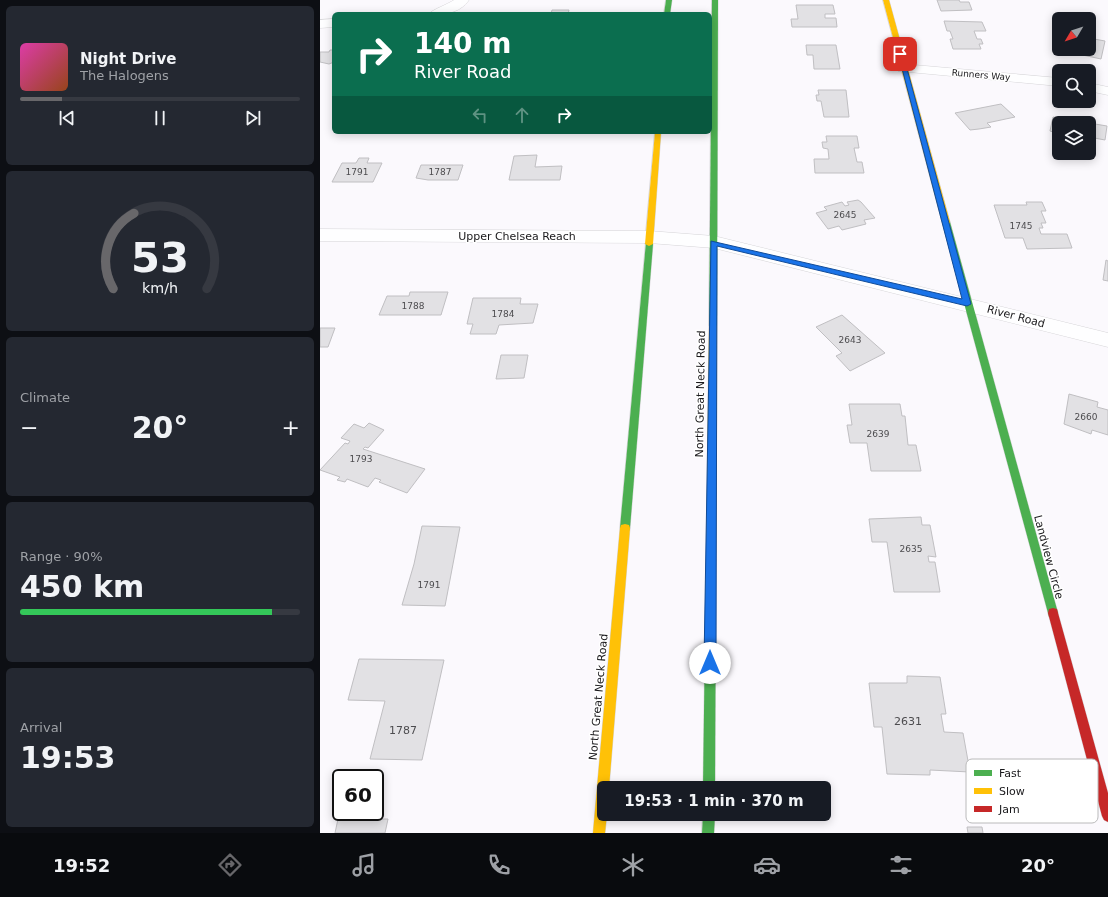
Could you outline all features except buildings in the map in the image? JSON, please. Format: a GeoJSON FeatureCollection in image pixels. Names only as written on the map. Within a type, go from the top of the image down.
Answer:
{"type":"FeatureCollection","features":[{"type":"Feature","properties":{"kind":"main road"},"geometry":{"type":"LineString","coordinates":[[667,12],[669,0]]}},
{"type":"Feature","properties":{"kind":"main road","name":"North Great Neck Road"},"geometry":{"type":"LineString","coordinates":[[709,781],[715,0]]}},
{"type":"Feature","properties":{"kind":"main road","name":"Landview Circle"},"geometry":{"type":"LineString","coordinates":[[886,0],[967,304],[1092,759]]}},
{"type":"Feature","properties":{"kind":"main road","name":"North Great Neck Road"},"geometry":{"type":"LineString","coordinates":[[599,833],[658,134]]}},
{"type":"Feature","properties":{"kind":"main road","name":"Landview Circle"},"geometry":{"type":"LineString","coordinates":[[1098,780],[1108,816]]}},
{"type":"Feature","properties":{"kind":"main road"},"geometry":{"type":"LineString","coordinates":[[708,821],[708,833]]}},
{"type":"Feature","properties":{"kind":"street"},"geometry":{"type":"LineString","coordinates":[[441,12],[462,0]]}},
{"type":"Feature","properties":{"kind":"street"},"geometry":{"type":"LineString","coordinates":[[320,24],[332,23]]}},
{"type":"Feature","properties":{"kind":"street","name":"Runners Way"},"geometry":{"type":"LineString","coordinates":[[903,68],[1052,81]]}},
{"type":"Feature","properties":{"kind":"street"},"geometry":{"type":"LineString","coordinates":[[1096,89],[1108,91]]}},
{"type":"Feature","properties":{"kind":"street","name":"Upper Chelsea Reach"},"geometry":{"type":"LineString","coordinates":[[320,235],[649,237],[714,242]]}},
{"type":"Feature","properties":{"kind":"street","name":"River Road"},"geometry":{"type":"LineString","coordinates":[[714,242],[1108,340]]}},
{"type":"Feature","properties":{"kind":"traffic: fast"},"geometry":{"type":"LineString","coordinates":[[667,12],[669,0]]}},
{"type":"Feature","properties":{"kind":"traffic: fast"},"geometry":{"type":"LineString","coordinates":[[713,326],[715,0]]}},
{"type":"Feature","properties":{"kind":"traffic: fast"},"geometry":{"type":"LineString","coordinates":[[946,222],[1053,613]]}},
{"type":"Feature","properties":{"kind":"traffic: fast"},"geometry":{"type":"LineString","coordinates":[[625,528],[649,244]]}},
{"type":"Feature","properties":{"kind":"traffic: fast"},"geometry":{"type":"LineString","coordinates":[[709,781],[711,560]]}},
{"type":"Feature","properties":{"kind":"traffic: fast"},"geometry":{"type":"LineString","coordinates":[[708,833],[709,821]]}},
{"type":"Feature","properties":{"kind":"traffic: slow"},"geometry":{"type":"LineString","coordinates":[[886,0],[946,222]]}},
{"type":"Feature","properties":{"kind":"traffic: slow"},"geometry":{"type":"LineString","coordinates":[[649,244],[658,134]]}},
{"type":"Feature","properties":{"kind":"traffic: slow"},"geometry":{"type":"LineString","coordinates":[[711,560],[713,326]]}},
{"type":"Feature","properties":{"kind":"traffic: slow"},"geometry":{"type":"LineString","coordinates":[[599,833],[625,528]]}},
{"type":"Feature","properties":{"kind":"traffic: jam"},"geometry":{"type":"LineString","coordinates":[[1053,613],[1093,759]]}},
{"type":"Feature","properties":{"kind":"traffic: jam"},"geometry":{"type":"LineString","coordinates":[[1098,779],[1108,816]]}},
{"type":"Feature","properties":{"kind":"route"},"geometry":{"type":"LineString","coordinates":[[710,663],[714,242],[967,304],[900,54]]}}]}
